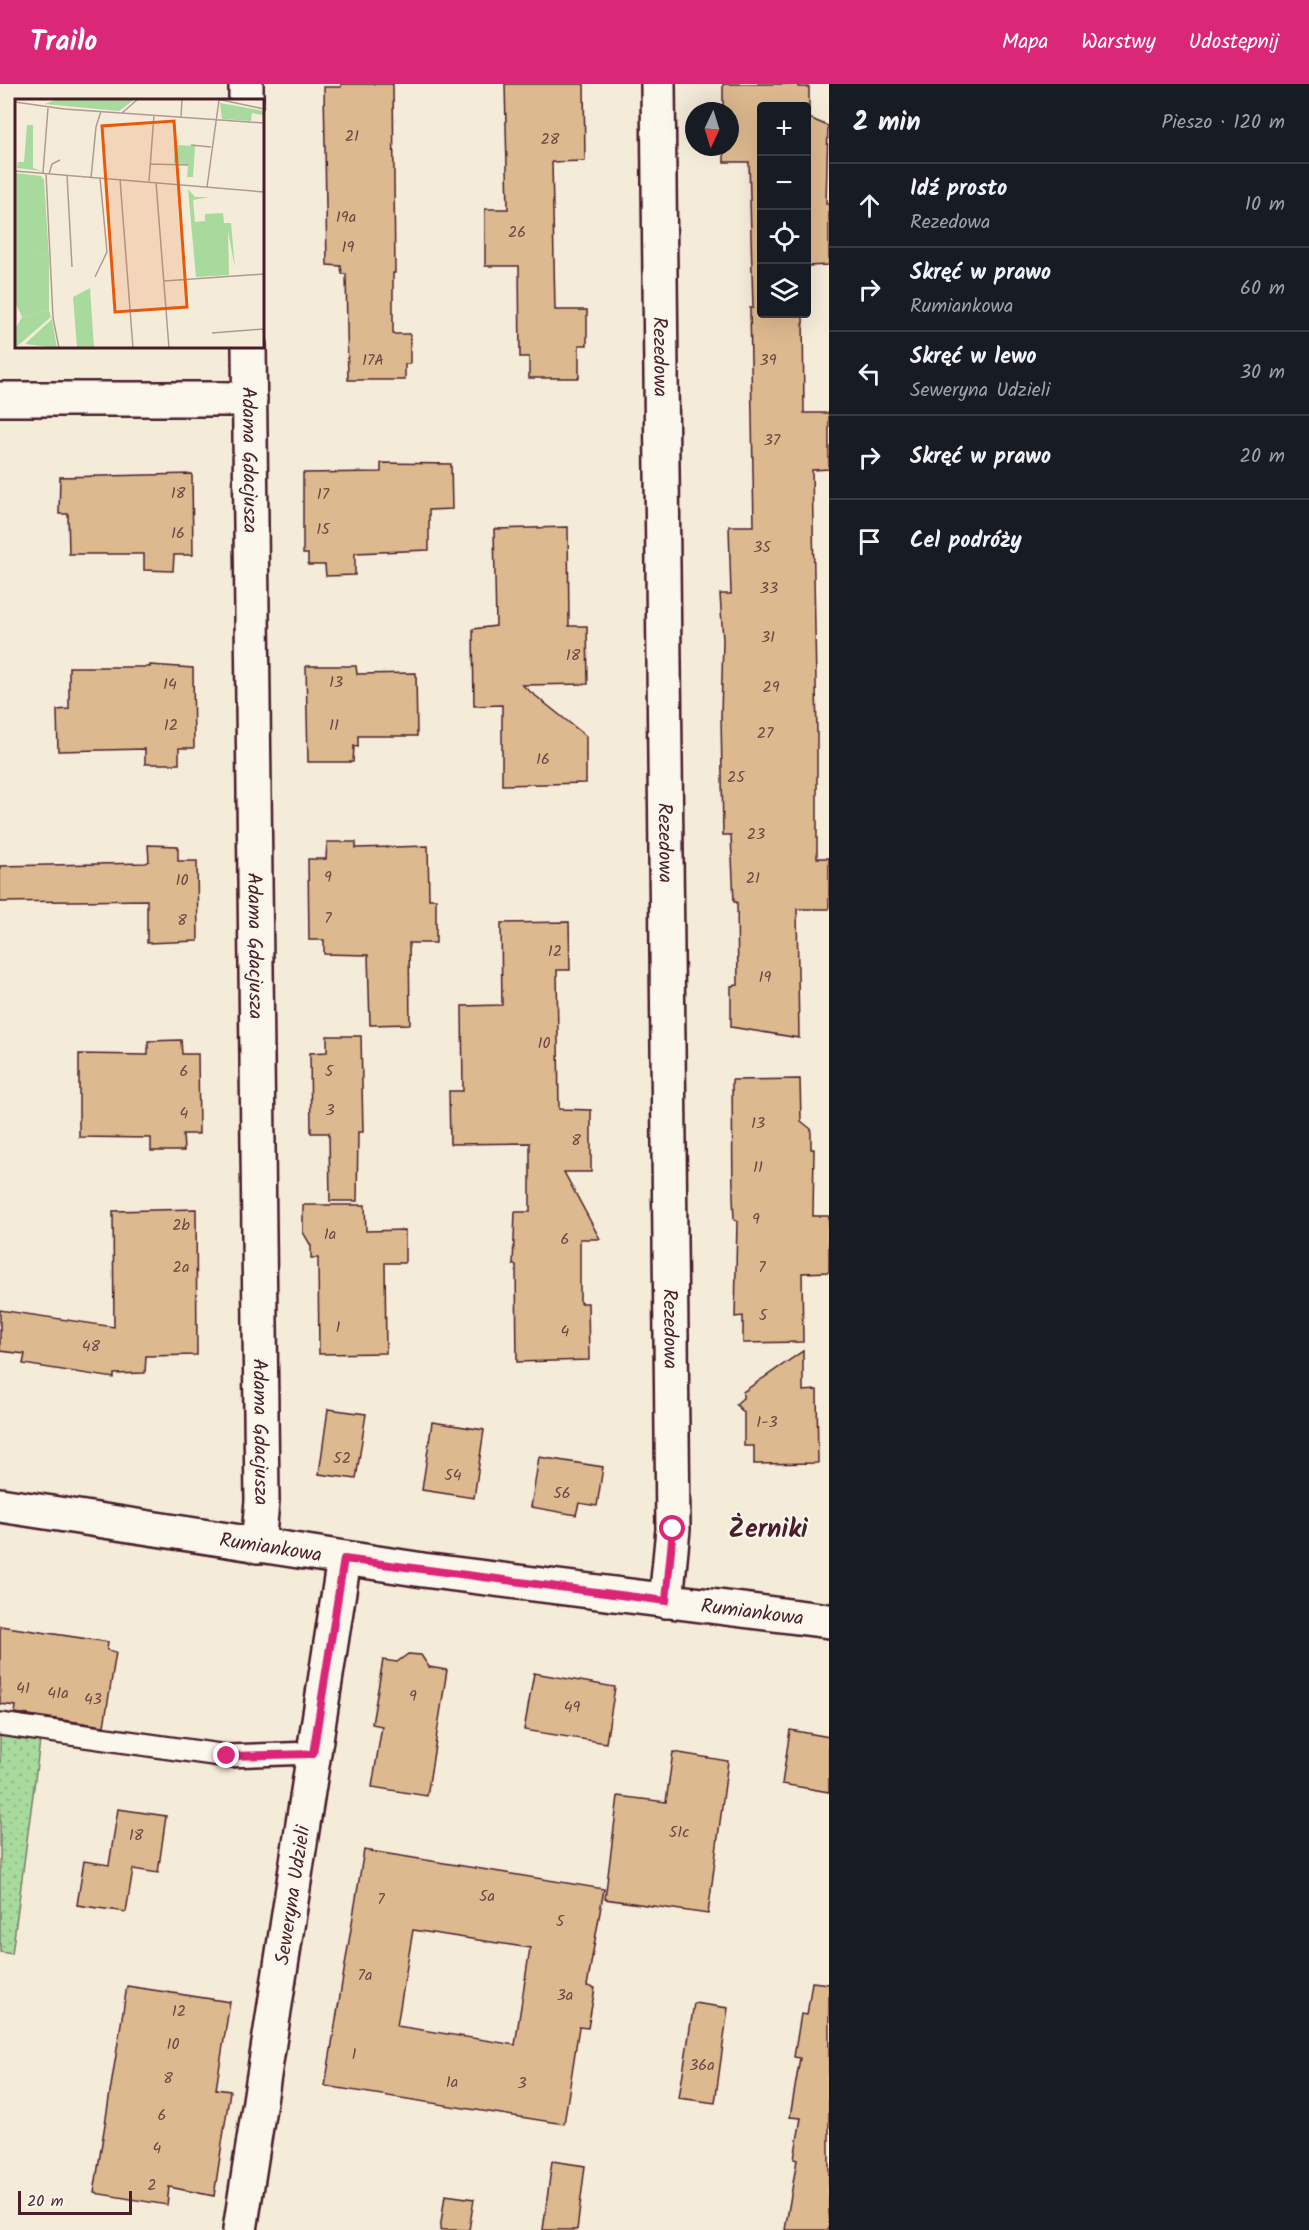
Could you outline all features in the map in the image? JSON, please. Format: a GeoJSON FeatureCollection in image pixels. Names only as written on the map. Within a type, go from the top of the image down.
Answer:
{"type":"FeatureCollection","features":[{"type":"Feature","properties":{"kind":"street","name":"Rezedowa"},"geometry":{"type":"LineString","coordinates":[[658,84],[673,1529],[666,1601]]}},
{"type":"Feature","properties":{"kind":"street","name":"Adama Gdacjusza"},"geometry":{"type":"LineString","coordinates":[[249,348],[262,1501],[258,1546]]}},
{"type":"Feature","properties":{"kind":"street"},"geometry":{"type":"LineString","coordinates":[[0,399],[249,399]]}},
{"type":"Feature","properties":{"kind":"street","name":"Rumiankowa"},"geometry":{"type":"LineString","coordinates":[[0,1505],[344,1559],[829,1621]]}},
{"type":"Feature","properties":{"kind":"street","name":"Seweryna Udzieli"},"geometry":{"type":"LineString","coordinates":[[240,2230],[344,1559]]}},
{"type":"Feature","properties":{"kind":"lane"},"geometry":{"type":"LineString","coordinates":[[0,1724],[227,1756],[313,1754]]}},
{"type":"Feature","properties":{"kind":"green space"},"geometry":{"type":"Polygon","coordinates":[[[0,1735],[40,1741],[12,1954],[0,1952],[0,1735]]]}},
{"type":"Feature","properties":{"kind":"building"},"geometry":{"type":"Polygon","coordinates":[[[341,84],[393,84],[395,273],[393,273],[393,334],[410,334],[410,364],[405,364],[405,380],[348,380],[346,274],[342,274],[341,266],[327,265],[324,87],[341,87],[341,84]]]}},
{"type":"Feature","properties":{"kind":"building"},"geometry":{"type":"Polygon","coordinates":[[[505,84],[584,84],[585,161],[552,162],[555,310],[587,310],[587,345],[579,345],[579,378],[529,378],[529,357],[520,357],[519,266],[485,266],[485,209],[508,209],[505,84]]]}},
{"type":"Feature","properties":{"kind":"building"},"geometry":{"type":"Polygon","coordinates":[[[723,84],[798,84],[798,87],[809,87],[809,102],[757,102],[757,318],[803,318],[804,413],[829,413],[829,469],[812,470],[817,858],[829,858],[829,909],[797,909],[799,1038],[731,1027],[731,986],[738,985],[737,902],[734,902],[731,835],[723,835],[721,715],[723,640],[720,594],[731,594],[729,526],[754,526],[750,308],[753,308],[749,162],[724,162],[724,156],[739,156],[739,102],[723,102],[723,84]]]}},
{"type":"Feature","properties":{"kind":"building"},"geometry":{"type":"Polygon","coordinates":[[[811,119],[828,126],[826,204],[829,204],[829,265],[811,266],[811,119]]]}},
{"type":"Feature","properties":{"kind":"building"},"geometry":{"type":"Polygon","coordinates":[[[381,463],[451,464],[452,509],[429,510],[429,550],[355,553],[355,575],[326,576],[325,565],[308,565],[308,554],[303,554],[303,473],[381,472],[381,463]]]}},
{"type":"Feature","properties":{"kind":"building"},"geometry":{"type":"Polygon","coordinates":[[[192,474],[193,555],[174,555],[173,571],[144,570],[144,554],[69,554],[68,514],[59,514],[60,477],[192,474]]]}},
{"type":"Feature","properties":{"kind":"building"},"geometry":{"type":"Polygon","coordinates":[[[568,527],[569,626],[587,626],[588,684],[522,685],[586,736],[586,783],[502,785],[502,705],[474,706],[473,629],[496,626],[494,529],[568,527]]]}},
{"type":"Feature","properties":{"kind":"building"},"geometry":{"type":"Polygon","coordinates":[[[150,665],[193,668],[194,748],[179,748],[179,764],[145,764],[145,749],[58,751],[57,710],[69,709],[69,667],[150,667],[150,665]]]}},
{"type":"Feature","properties":{"kind":"building"},"geometry":{"type":"Polygon","coordinates":[[[306,666],[356,666],[357,674],[416,673],[417,736],[358,736],[358,747],[354,746],[353,762],[308,762],[306,666]]]}},
{"type":"Feature","properties":{"kind":"building"},"geometry":{"type":"Polygon","coordinates":[[[327,842],[356,842],[356,848],[428,846],[429,899],[436,899],[436,943],[409,943],[410,1024],[370,1025],[368,955],[324,954],[324,940],[309,940],[308,859],[326,859],[327,842]]]}},
{"type":"Feature","properties":{"kind":"building"},"geometry":{"type":"Polygon","coordinates":[[[148,845],[178,846],[178,861],[197,861],[198,941],[147,943],[147,900],[0,902],[0,866],[146,863],[149,861],[148,845]]]}},
{"type":"Feature","properties":{"kind":"building"},"geometry":{"type":"Polygon","coordinates":[[[569,922],[570,970],[557,970],[559,1109],[591,1110],[591,1172],[564,1172],[600,1239],[580,1239],[580,1303],[588,1303],[589,1360],[517,1362],[516,1265],[513,1265],[515,1212],[530,1212],[530,1143],[450,1144],[449,1091],[463,1091],[462,1006],[502,1005],[501,923],[569,922]]]}},
{"type":"Feature","properties":{"kind":"building"},"geometry":{"type":"Polygon","coordinates":[[[327,1036],[361,1036],[363,1132],[358,1132],[357,1201],[330,1201],[329,1133],[311,1133],[310,1053],[327,1052],[327,1036]]]}},
{"type":"Feature","properties":{"kind":"building"},"geometry":{"type":"Polygon","coordinates":[[[181,1040],[182,1054],[198,1054],[199,1134],[183,1134],[184,1151],[151,1151],[151,1138],[79,1137],[79,1054],[148,1055],[148,1041],[181,1040]]]}},
{"type":"Feature","properties":{"kind":"building"},"geometry":{"type":"Polygon","coordinates":[[[800,1079],[801,1121],[811,1129],[811,1149],[814,1149],[813,1216],[829,1216],[829,1272],[802,1273],[803,1342],[743,1343],[743,1316],[735,1317],[737,1221],[734,1220],[733,1196],[732,1080],[800,1079]]]}},
{"type":"Feature","properties":{"kind":"building"},"geometry":{"type":"Polygon","coordinates":[[[303,1205],[365,1205],[366,1231],[405,1230],[405,1263],[385,1263],[386,1353],[319,1354],[318,1258],[311,1258],[311,1246],[303,1232],[303,1205]]]}},
{"type":"Feature","properties":{"kind":"building"},"geometry":{"type":"Polygon","coordinates":[[[196,1209],[197,1355],[146,1356],[145,1373],[114,1374],[114,1378],[23,1364],[25,1354],[0,1351],[0,1310],[114,1327],[113,1211],[196,1209]]]}},
{"type":"Feature","properties":{"kind":"building"},"geometry":{"type":"Polygon","coordinates":[[[803,1351],[803,1391],[817,1390],[818,1463],[754,1464],[754,1446],[744,1446],[744,1413],[736,1404],[743,1398],[743,1392],[803,1351]]]}},
{"type":"Feature","properties":{"kind":"building"},"geometry":{"type":"Polygon","coordinates":[[[328,1409],[366,1414],[356,1479],[319,1474],[328,1409]]]}},
{"type":"Feature","properties":{"kind":"building"},"geometry":{"type":"Polygon","coordinates":[[[432,1422],[484,1430],[474,1498],[422,1490],[432,1422]]]}},
{"type":"Feature","properties":{"kind":"building"},"geometry":{"type":"Polygon","coordinates":[[[539,1457],[603,1467],[597,1506],[579,1503],[576,1515],[531,1507],[539,1457]]]}},
{"type":"Feature","properties":{"kind":"building"},"geometry":{"type":"Polygon","coordinates":[[[0,1626],[108,1642],[107,1650],[116,1652],[104,1726],[15,1713],[16,1706],[0,1704],[0,1626]]]}},
{"type":"Feature","properties":{"kind":"building"},"geometry":{"type":"Polygon","coordinates":[[[408,1654],[421,1655],[429,1667],[447,1670],[427,1796],[372,1787],[382,1726],[372,1724],[383,1660],[397,1662],[408,1654]]]}},
{"type":"Feature","properties":{"kind":"building"},"geometry":{"type":"Polygon","coordinates":[[[534,1673],[615,1687],[606,1743],[524,1730],[534,1673]]]}},
{"type":"Feature","properties":{"kind":"building"},"geometry":{"type":"Polygon","coordinates":[[[790,1730],[829,1737],[829,1792],[782,1784],[790,1730]]]}},
{"type":"Feature","properties":{"kind":"building"},"geometry":{"type":"Polygon","coordinates":[[[673,1752],[728,1761],[708,1914],[605,1899],[618,1796],[666,1802],[673,1752]]]}},
{"type":"Feature","properties":{"kind":"building"},"geometry":{"type":"Polygon","coordinates":[[[118,1809],[166,1816],[158,1873],[133,1869],[126,1912],[77,1905],[84,1861],[109,1865],[118,1809]]]}},
{"type":"Feature","properties":{"kind":"building"},"geometry":{"type":"Polygon","coordinates":[[[364,1850],[604,1889],[587,1986],[595,1988],[588,2028],[579,2027],[564,2124],[325,2086],[364,1850]],[[413,1930],[397,2026],[515,2045],[530,1948],[413,1930]]]}},
{"type":"Feature","properties":{"kind":"building"},"geometry":{"type":"Polygon","coordinates":[[[812,1982],[829,1984],[829,2230],[785,2230],[797,2160],[794,2159],[801,2118],[790,2117],[800,2058],[794,2057],[801,2014],[807,2015],[812,1982]]]}},
{"type":"Feature","properties":{"kind":"building"},"geometry":{"type":"Polygon","coordinates":[[[127,1986],[230,2002],[216,2089],[230,2091],[214,2196],[169,2187],[167,2205],[94,2193],[127,1986]]]}},
{"type":"Feature","properties":{"kind":"building"},"geometry":{"type":"Polygon","coordinates":[[[694,2003],[728,2008],[715,2103],[679,2098],[694,2003]]]}},
{"type":"Feature","properties":{"kind":"building"},"geometry":{"type":"Polygon","coordinates":[[[552,2161],[585,2166],[577,2230],[543,2230],[552,2161]]]}},
{"type":"Feature","properties":{"kind":"building"},"geometry":{"type":"Polygon","coordinates":[[[445,2195],[474,2199],[469,2230],[440,2230],[445,2195]]]}},
{"type":"Feature","properties":{"kind":"district","name":"Żerniki"},"geometry":{"type":"Point","coordinates":[768,1528]}},
{"type":"Feature","properties":{"kind":"route"},"geometry":{"type":"LineString","coordinates":[[227,1756],[313,1754],[344,1559],[666,1601],[673,1529]]}}]}
